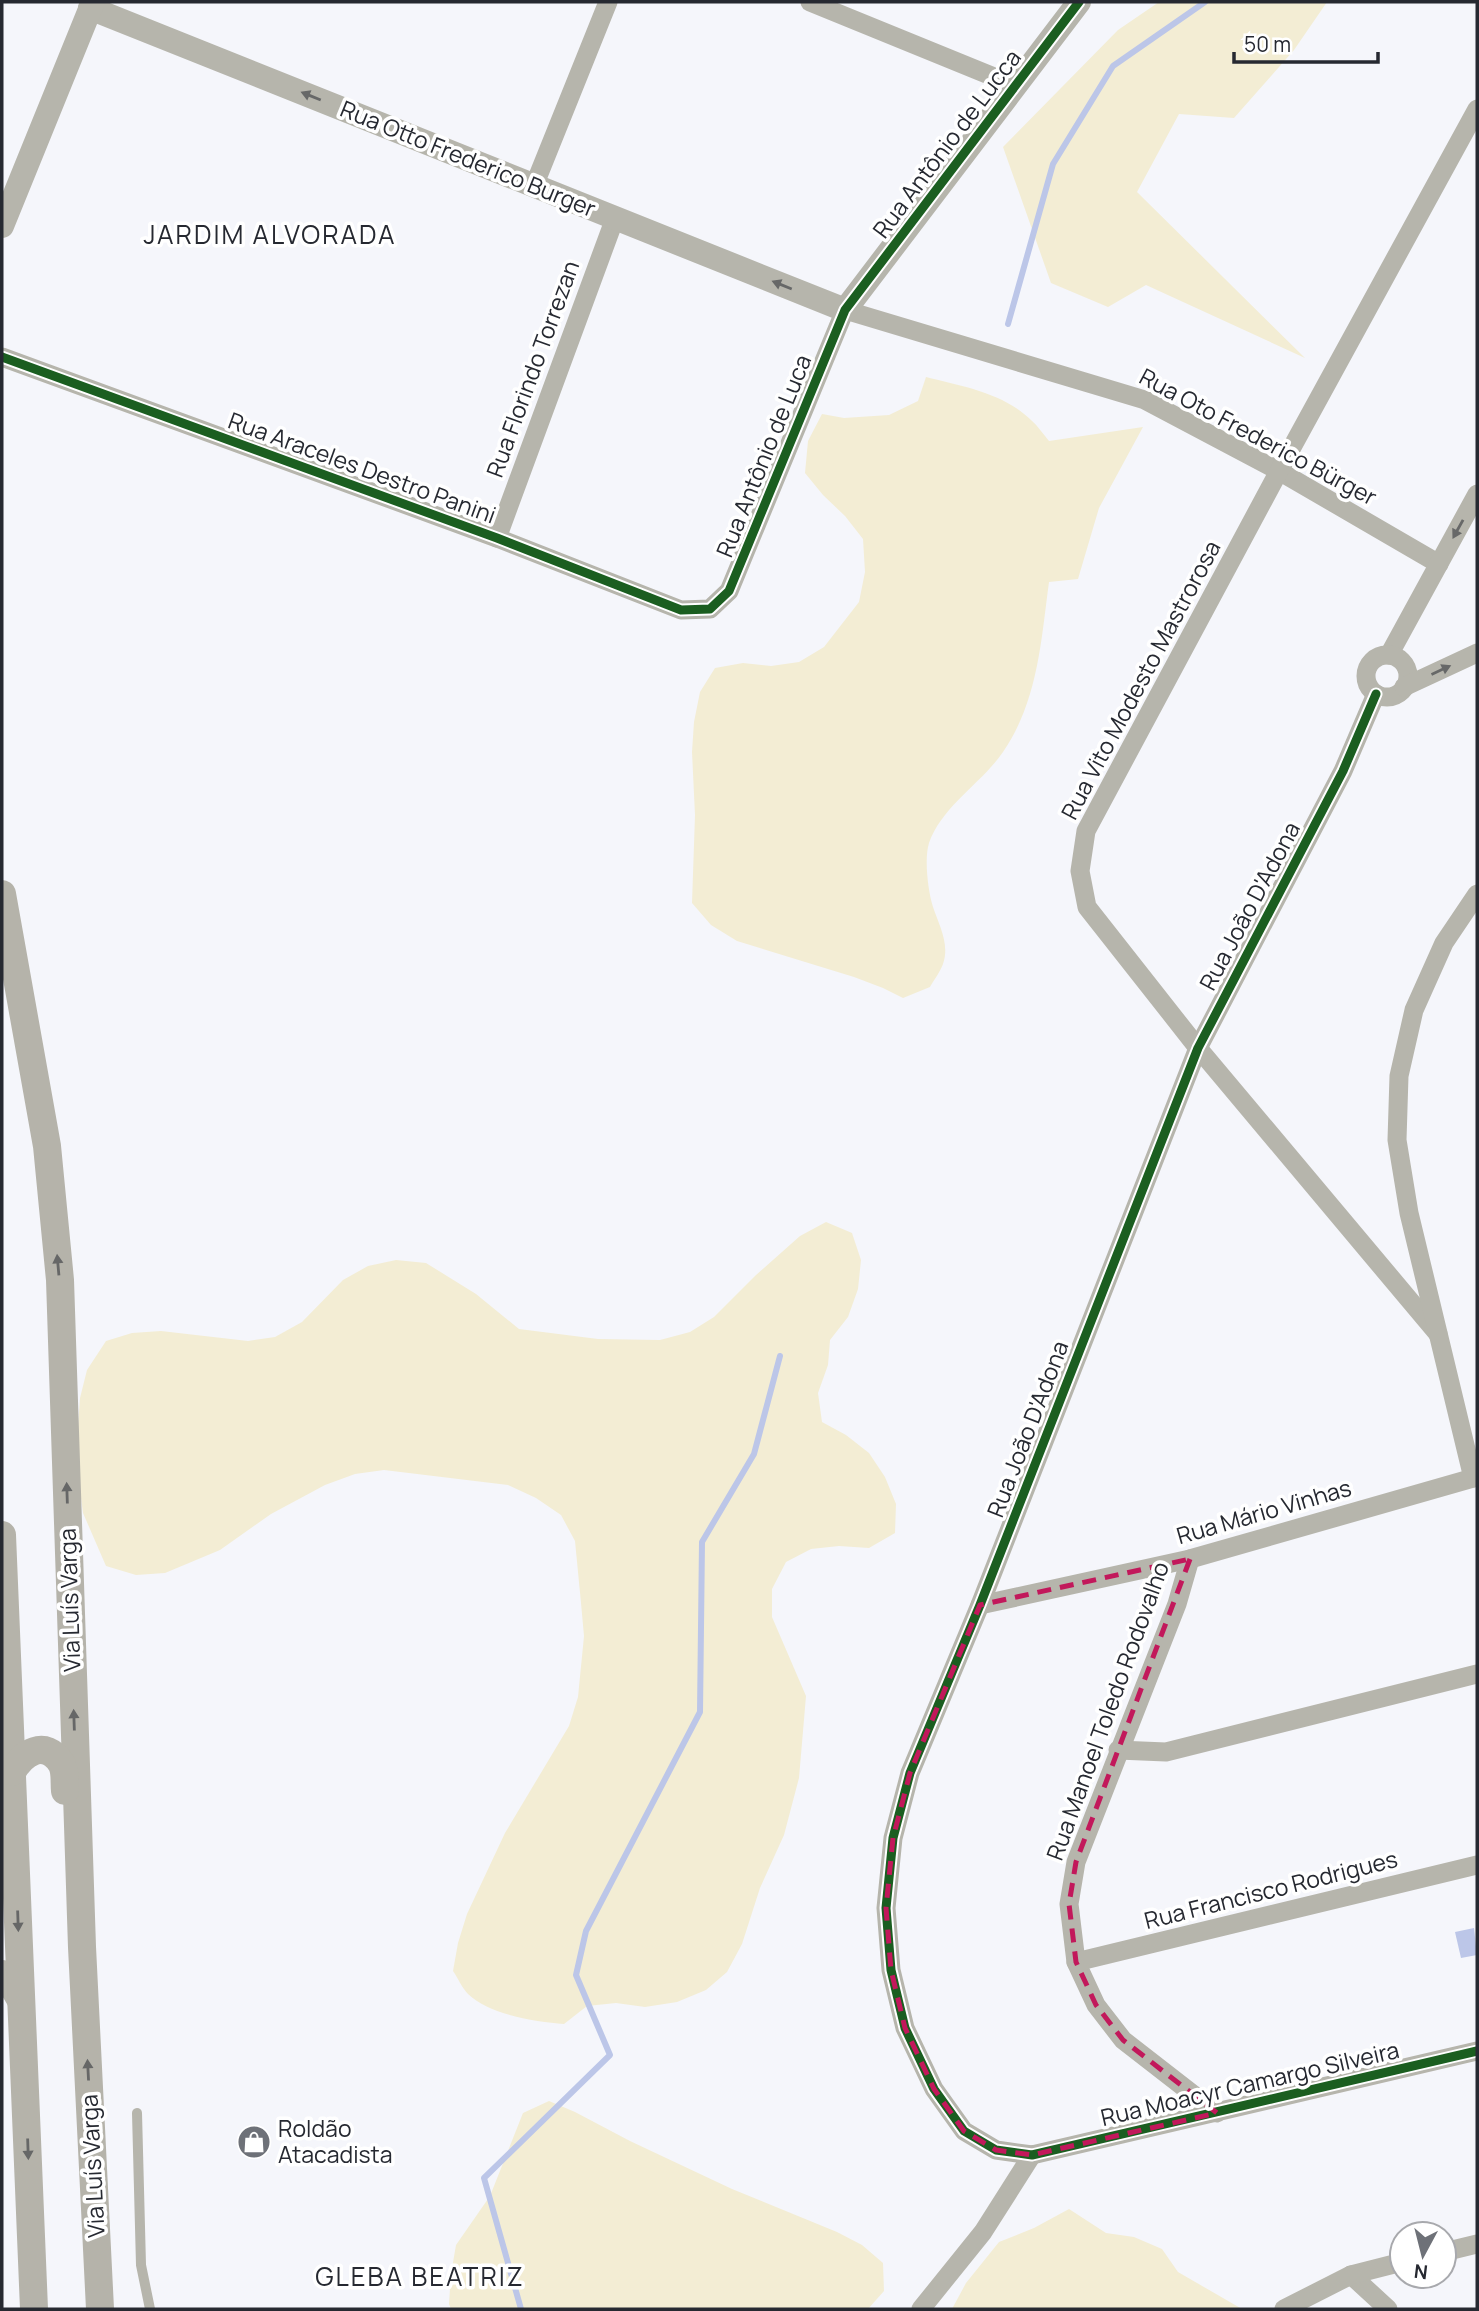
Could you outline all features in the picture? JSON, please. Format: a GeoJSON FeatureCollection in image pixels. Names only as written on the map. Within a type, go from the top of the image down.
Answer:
{"type":"FeatureCollection","features":[{"type":"Feature","properties":{"kind":"main road","name":"Via Luís Varga"},"geometry":{"type":"LineString","coordinates":[[2,894],[47,1146],[60,1280],[80,1906],[100,2309]]}},
{"type":"Feature","properties":{"kind":"main road"},"geometry":{"type":"LineString","coordinates":[[2,1535],[12,1772],[9,1882],[21,2004],[34,2309]]}},
{"type":"Feature","properties":{"kind":"main road"},"geometry":{"type":"LineString","coordinates":[[12,1772],[19,1760],[35,1751],[53,1755],[60,1763],[64,1772],[68,1883],[72,1896],[80,1906]]}},
{"type":"Feature","properties":{"kind":"street"},"geometry":{"type":"LineString","coordinates":[[534,186],[608,2]]}},
{"type":"Feature","properties":{"kind":"street"},"geometry":{"type":"LineString","coordinates":[[810,2],[1016,86]]}},
{"type":"Feature","properties":{"kind":"street","name":"Rua Antônio de Lucca"},"geometry":{"type":"LineString","coordinates":[[845,310],[1079,2]]}},
{"type":"Feature","properties":{"kind":"street"},"geometry":{"type":"LineString","coordinates":[[2,226],[92,5]]}},
{"type":"Feature","properties":{"kind":"street","name":"Rua Otto Frederico Burger"},"geometry":{"type":"LineString","coordinates":[[92,5],[845,310]]}},
{"type":"Feature","properties":{"kind":"street","name":"Rua Vito Modesto Mastrorosa"},"geometry":{"type":"LineString","coordinates":[[1438,1334],[1198,1048],[1087,907],[1080,871],[1086,831],[1477,109]]}},
{"type":"Feature","properties":{"kind":"street","name":"Rua Florindo Torrezan"},"geometry":{"type":"LineString","coordinates":[[497,538],[615,218]]}},
{"type":"Feature","properties":{"kind":"street","name":"Rua Oto Frederico Bürger"},"geometry":{"type":"LineString","coordinates":[[845,310],[1145,400],[1279,471],[1439,564]]}},
{"type":"Feature","properties":{"kind":"street","name":"Rua Antônio de Luca"},"geometry":{"type":"LineString","coordinates":[[710,610],[730,592],[845,310]]}},
{"type":"Feature","properties":{"kind":"street","name":"Rua Araceles Destro Panini"},"geometry":{"type":"LineString","coordinates":[[2,357],[497,538],[681,610],[710,610]]}},
{"type":"Feature","properties":{"kind":"street"},"geometry":{"type":"LineString","coordinates":[[1389,655],[1477,494]]}},
{"type":"Feature","properties":{"kind":"street"},"geometry":{"type":"LineString","coordinates":[[1404,687],[1407,680],[1406,666],[1389,655],[1375,658],[1367,669],[1367,683],[1376,694],[1389,696],[1477,653]]}},
{"type":"Feature","properties":{"kind":"street","name":"Rua João D'Adona"},"geometry":{"type":"LineString","coordinates":[[1032,2155],[996,2150],[964,2131],[934,2089],[905,2028],[891,1970],[886,1908],[893,1838],[910,1773],[980,1605],[1198,1048],[1343,771],[1376,694]]}},
{"type":"Feature","properties":{"kind":"street"},"geometry":{"type":"LineString","coordinates":[[1475,1477],[1409,1213],[1397,1140],[1399,1076],[1414,1010],[1444,943],[1477,894]]}},
{"type":"Feature","properties":{"kind":"street","name":"Rua Mário Vinhas"},"geometry":{"type":"LineString","coordinates":[[980,1605],[1190,1559],[1475,1477]]}},
{"type":"Feature","properties":{"kind":"street","name":"Rua Manoel Toledo Rodovalho"},"geometry":{"type":"LineString","coordinates":[[1190,1559],[1177,1604],[1076,1862],[1069,1904],[1076,1962],[1096,2005],[1123,2040],[1217,2113]]}},
{"type":"Feature","properties":{"kind":"street"},"geometry":{"type":"LineString","coordinates":[[1118,1750],[1166,1752],[1477,1674]]}},
{"type":"Feature","properties":{"kind":"street","name":"Rua Francisco Rodrigues"},"geometry":{"type":"LineString","coordinates":[[1076,1962],[1477,1865]]}},
{"type":"Feature","properties":{"kind":"street"},"geometry":{"type":"LineString","coordinates":[[2,1972],[21,2004]]}},
{"type":"Feature","properties":{"kind":"street","name":"Rua Moacyr Camargo Silveira"},"geometry":{"type":"LineString","coordinates":[[1032,2155],[1477,2051]]}},
{"type":"Feature","properties":{"kind":"street"},"geometry":{"type":"LineString","coordinates":[[921,2309],[983,2232],[1032,2155]]}},
{"type":"Feature","properties":{"kind":"street"},"geometry":{"type":"LineString","coordinates":[[1458,2249],[1477,2244]]}},
{"type":"Feature","properties":{"kind":"street"},"geometry":{"type":"LineString","coordinates":[[1284,2309],[1351,2275],[1388,2266]]}},
{"type":"Feature","properties":{"kind":"street"},"geometry":{"type":"LineString","coordinates":[[1351,2275],[1388,2309]]}},
{"type":"Feature","properties":{"kind":"lane"},"geometry":{"type":"LineString","coordinates":[[137,2113],[141,2265],[150,2309]]}},
{"type":"Feature","properties":{"kind":"highlighted area"},"geometry":{"type":"Polygon","coordinates":[[[1190,1559],[1076,1862],[1069,1904],[1076,1962],[1096,2005],[1123,2040],[1217,2113],[1032,2155],[996,2150],[964,2131],[934,2089],[905,2028],[891,1970],[886,1908],[893,1838],[910,1773],[980,1605],[1190,1559]]]}},
{"type":"Feature","properties":{"kind":"shaded area"},"geometry":{"type":"Polygon","coordinates":[[[1159,2],[1327,2],[1294,50],[1234,118],[1179,114],[1137,192],[1305,358],[1146,285],[1108,307],[1051,283],[1003,147],[1118,30],[1159,2]]]}},
{"type":"Feature","properties":{"kind":"shaded area"},"geometry":{"type":"Polygon","coordinates":[[[926,377],[967,387],[1008,403],[1034,422],[1049,441],[1143,427],[1099,508],[1078,579],[1049,582],[1036,670],[1024,712],[1015,732],[994,763],[943,818],[929,843],[928,884],[943,935],[945,957],[930,987],[903,998],[854,977],[737,941],[711,925],[692,903],[695,815],[692,752],[700,692],[715,668],[743,663],[771,666],[799,662],[824,647],[859,602],[865,572],[863,539],[805,473],[808,441],[822,414],[844,418],[889,415],[918,401],[926,377]]]}},
{"type":"Feature","properties":{"kind":"shaded area"},"geometry":{"type":"Polygon","coordinates":[[[826,1222],[852,1233],[861,1260],[858,1289],[848,1317],[830,1340],[828,1365],[818,1393],[822,1422],[846,1435],[869,1453],[885,1477],[896,1504],[895,1533],[869,1548],[839,1546],[811,1549],[786,1562],[772,1589],[772,1617],[806,1696],[799,1778],[784,1835],[760,1888],[742,1944],[727,1972],[706,1990],[677,2002],[645,2007],[616,2003],[587,2006],[564,2024],[527,2019],[488,2007],[468,1994],[453,1971],[458,1943],[467,1914],[505,1833],[569,1726],[578,1697],[584,1636],[581,1603],[575,1541],[561,1515],[536,1498],[508,1485],[384,1470],[355,1474],[325,1485],[271,1514],[220,1550],[165,1573],[136,1575],[106,1566],[83,1513],[79,1484],[80,1398],[87,1370],[106,1341],[132,1333],[161,1331],[248,1341],[275,1337],[302,1322],[343,1280],[368,1266],[396,1260],[426,1263],[476,1294],[519,1329],[598,1339],[660,1340],[690,1332],[714,1317],[800,1236],[826,1222]]]}},
{"type":"Feature","properties":{"kind":"shaded area"},"geometry":{"type":"Polygon","coordinates":[[[549,2101],[732,2189],[862,2245],[883,2263],[884,2291],[868,2309],[451,2309],[451,2274],[456,2245],[490,2196],[523,2113],[549,2101]]]}},
{"type":"Feature","properties":{"kind":"shaded area"},"geometry":{"type":"Polygon","coordinates":[[[1069,2209],[1106,2233],[1134,2237],[1162,2249],[1178,2272],[1242,2309],[952,2309],[966,2283],[999,2242],[1034,2228],[1069,2209]]]}},
{"type":"Feature","properties":{"kind":"water"},"geometry":{"type":"Polygon","coordinates":[[[1474,1928],[1477,1955],[1461,1958],[1455,1932],[1474,1928]]]}},
{"type":"Feature","properties":{"kind":"waterway"},"geometry":{"type":"LineString","coordinates":[[1008,324],[1053,164],[1113,66],[1205,2]]}},
{"type":"Feature","properties":{"kind":"waterway"},"geometry":{"type":"LineString","coordinates":[[521,2309],[484,2178],[610,2055],[576,1975],[586,1931],[700,1712],[702,1542],[754,1454],[780,1356]]}},
{"type":"Feature","properties":{"kind":"cycle path"},"geometry":{"type":"LineString","coordinates":[[2,357],[497,538],[681,610],[710,609],[729,591],[845,310],[1079,2]]}},
{"type":"Feature","properties":{"kind":"cycle path"},"geometry":{"type":"LineString","coordinates":[[1376,694],[1343,771],[1198,1048],[980,1605],[910,1773],[893,1838],[886,1908],[891,1970],[905,2028],[934,2089],[964,2131],[996,2150],[1032,2155],[1477,2051]]}},
{"type":"Feature","properties":{"kind":"place","name":"Roldão Atacadista"},"geometry":{"type":"Point","coordinates":[254,2142]}},
{"type":"Feature","properties":{"kind":"district","name":"JARDIM ALVORADA"},"geometry":{"type":"Point","coordinates":[270,235]}},
{"type":"Feature","properties":{"kind":"district","name":"GLEBA BEATRIZ"},"geometry":{"type":"Point","coordinates":[420,2277]}}]}
